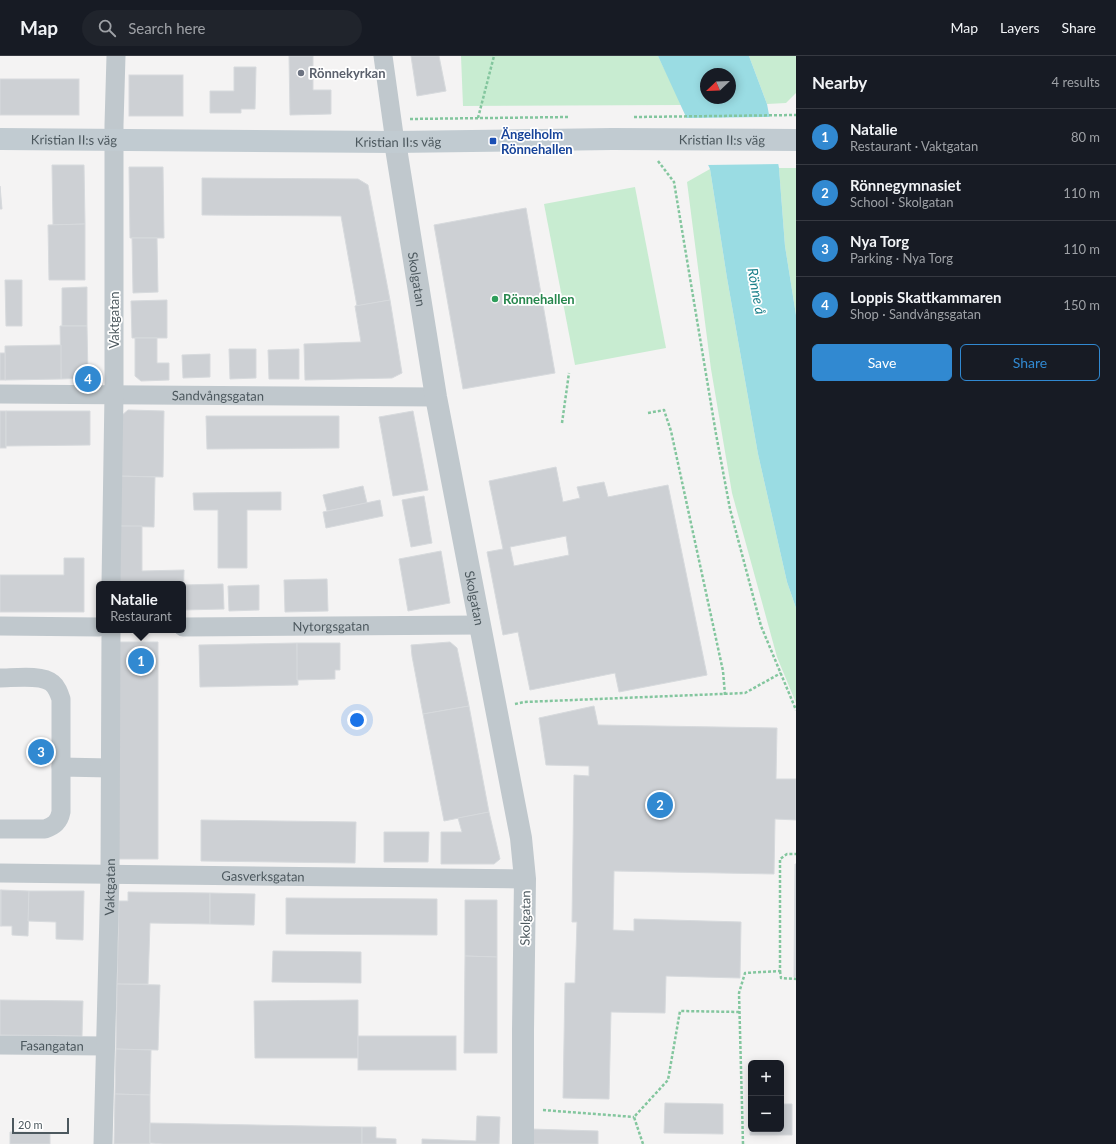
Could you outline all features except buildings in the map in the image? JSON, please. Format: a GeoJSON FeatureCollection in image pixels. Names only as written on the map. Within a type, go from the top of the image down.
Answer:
{"type":"FeatureCollection","features":[{"type":"Feature","properties":{"kind":"main road","name":"Kristian II:s väg"},"geometry":{"type":"LineString","coordinates":[[0,139],[395,142],[612,139],[796,140]]}},
{"type":"Feature","properties":{"kind":"street","name":"Vaktgatan"},"geometry":{"type":"LineString","coordinates":[[111,581],[114,394],[114,140],[116,56]]}},
{"type":"Feature","properties":{"kind":"street","name":"Skolgatan"},"geometry":{"type":"LineString","coordinates":[[383,56],[395,142],[436,397],[521,838],[525,879],[523,1144]]}},
{"type":"Feature","properties":{"kind":"street","name":"Sandvångsgatan"},"geometry":{"type":"LineString","coordinates":[[0,394],[436,397]]}},
{"type":"Feature","properties":{"kind":"street","name":"Nytorgsgatan"},"geometry":{"type":"LineString","coordinates":[[186,627],[480,625]]}},
{"type":"Feature","properties":{"kind":"street"},"geometry":{"type":"LineString","coordinates":[[0,626],[96,627]]}},
{"type":"Feature","properties":{"kind":"street","name":"Vaktgatan"},"geometry":{"type":"LineString","coordinates":[[103,1144],[104,1046],[110,875],[111,633]]}},
{"type":"Feature","properties":{"kind":"street"},"geometry":{"type":"LineString","coordinates":[[0,678],[43,678],[52,682],[58,690],[61,699],[60,818],[51,828],[0,829]]}},
{"type":"Feature","properties":{"kind":"street"},"geometry":{"type":"LineString","coordinates":[[61,768],[110,768]]}},
{"type":"Feature","properties":{"kind":"street","name":"Gasverksgatan"},"geometry":{"type":"LineString","coordinates":[[0,873],[525,879]]}},
{"type":"Feature","properties":{"kind":"street","name":"Fasangatan"},"geometry":{"type":"LineString","coordinates":[[0,1045],[104,1046]]}},
{"type":"Feature","properties":{"kind":"path"},"geometry":{"type":"LineString","coordinates":[[478,118],[494,56]]}},
{"type":"Feature","properties":{"kind":"path"},"geometry":{"type":"LineString","coordinates":[[633,117],[796,116]]}},
{"type":"Feature","properties":{"kind":"path"},"geometry":{"type":"LineString","coordinates":[[392,119],[572,117]]}},
{"type":"Feature","properties":{"kind":"path"},"geometry":{"type":"LineString","coordinates":[[658,160],[674,182],[730,509],[761,626],[796,710]]}},
{"type":"Feature","properties":{"kind":"path"},"geometry":{"type":"LineString","coordinates":[[562,423],[569,373]]}},
{"type":"Feature","properties":{"kind":"path"},"geometry":{"type":"LineString","coordinates":[[648,413],[664,410],[671,431],[723,671],[725,695]]}},
{"type":"Feature","properties":{"kind":"path"},"geometry":{"type":"LineString","coordinates":[[496,707],[524,702],[745,693],[781,673]]}},
{"type":"Feature","properties":{"kind":"path"},"geometry":{"type":"LineString","coordinates":[[796,854],[787,854],[780,859],[780,971],[781,978],[796,979]]}},
{"type":"Feature","properties":{"kind":"path"},"geometry":{"type":"LineString","coordinates":[[743,1144],[739,993],[744,973],[780,971]]}},
{"type":"Feature","properties":{"kind":"path"},"geometry":{"type":"LineString","coordinates":[[634,1117],[668,1080],[680,1011],[739,1012]]}},
{"type":"Feature","properties":{"kind":"path"},"geometry":{"type":"LineString","coordinates":[[523,1108],[634,1117]]}},
{"type":"Feature","properties":{"kind":"path"},"geometry":{"type":"LineString","coordinates":[[634,1117],[643,1144]]}},
{"type":"Feature","properties":{"kind":"green space"},"geometry":{"type":"Polygon","coordinates":[[[461,56],[658,56],[682,105],[463,106],[461,56]]]}},
{"type":"Feature","properties":{"kind":"green space"},"geometry":{"type":"Polygon","coordinates":[[[749,56],[796,56],[796,93],[786,103],[767,104],[749,56]]]}},
{"type":"Feature","properties":{"kind":"green space"},"geometry":{"type":"Polygon","coordinates":[[[779,168],[796,168],[796,315],[785,246],[779,168]]]}},
{"type":"Feature","properties":{"kind":"green space"},"geometry":{"type":"Polygon","coordinates":[[[710,169],[727,278],[758,454],[787,582],[796,608],[796,703],[777,657],[732,493],[711,369],[687,182],[710,169]]]}},
{"type":"Feature","properties":{"kind":"green space"},"geometry":{"type":"Polygon","coordinates":[[[635,187],[666,348],[575,365],[544,204],[635,187]]]}},
{"type":"Feature","properties":{"kind":"water","name":"Rönne å"},"geometry":{"type":"Polygon","coordinates":[[[658,56],[749,56],[767,104],[779,168],[785,246],[796,315],[796,608],[787,582],[758,454],[727,278],[710,169],[658,56]]]}},
{"type":"Feature","properties":{"kind":"pier"},"geometry":{"type":"Polygon","coordinates":[[[772,117],[781,164],[706,165],[685,118],[772,117]]]}},
{"type":"Feature","properties":{"kind":"place","name":"Rönnekyrkan"},"geometry":{"type":"Point","coordinates":[301,73]}},
{"type":"Feature","properties":{"kind":"place","name":"Ängelholm Rönnehallen"},"geometry":{"type":"Point","coordinates":[493,141]}},
{"type":"Feature","properties":{"kind":"place","name":"Rönnehallen"},"geometry":{"type":"Point","coordinates":[495,299]}},
{"type":"Feature","properties":{"kind":"place","name":"Loppis Skattkammaren"},"geometry":{"type":"Point","coordinates":[88,379]}},
{"type":"Feature","properties":{"kind":"place","name":"Natalie"},"geometry":{"type":"Point","coordinates":[141,661]}},
{"type":"Feature","properties":{"kind":"place","name":"Nya Torg"},"geometry":{"type":"Point","coordinates":[41,752]}},
{"type":"Feature","properties":{"kind":"place","name":"Rönnegymnasiet"},"geometry":{"type":"Point","coordinates":[660,805]}}]}
